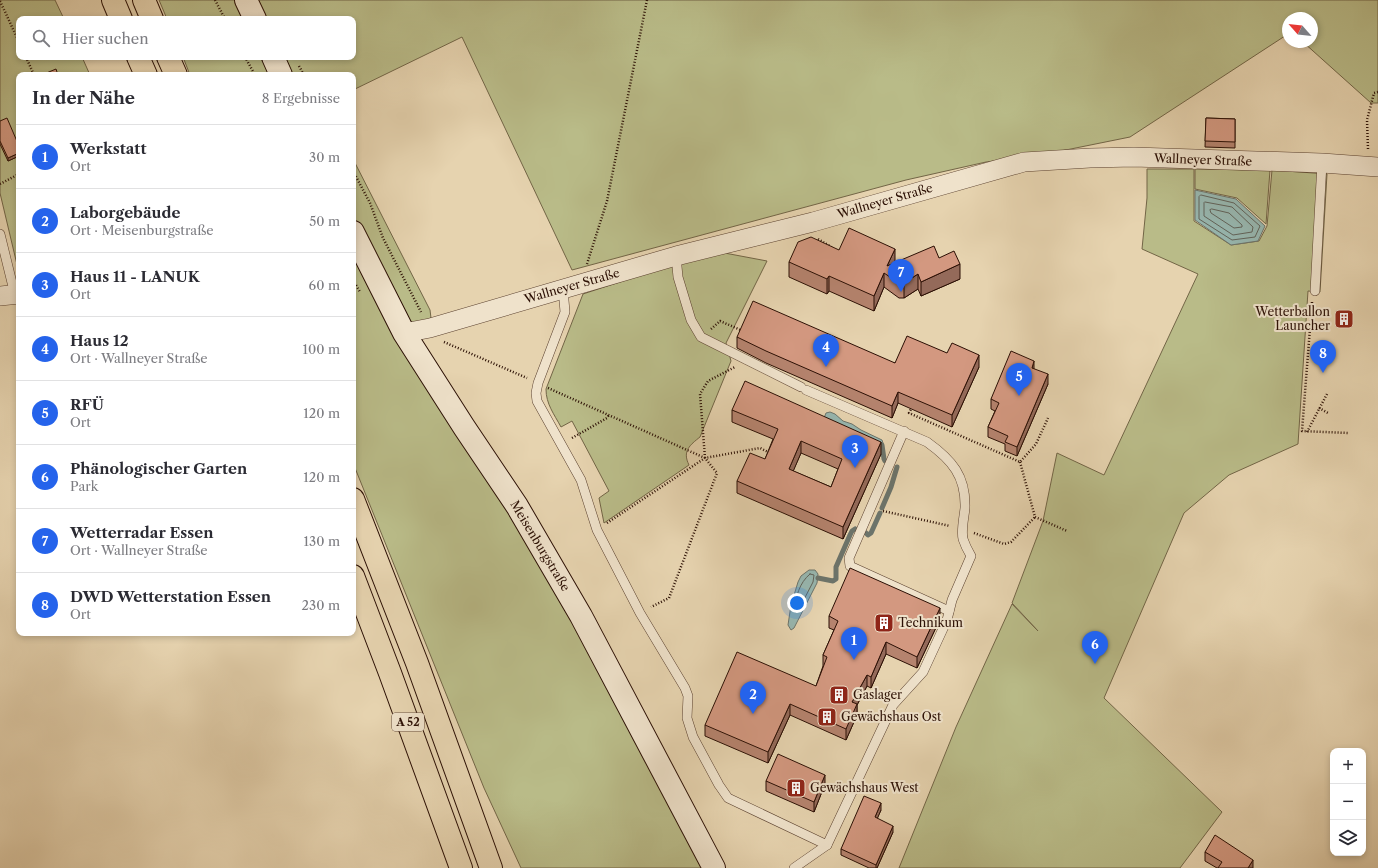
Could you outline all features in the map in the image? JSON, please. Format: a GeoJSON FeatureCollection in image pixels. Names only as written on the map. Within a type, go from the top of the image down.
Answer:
{"type":"FeatureCollection","features":[{"type":"Feature","properties":{"kind":"highway"},"geometry":{"type":"LineString","coordinates":[[113,0],[121,16]]}},
{"type":"Feature","properties":{"kind":"highway"},"geometry":{"type":"LineString","coordinates":[[144,0],[151,16]]}},
{"type":"Feature","properties":{"kind":"highway"},"geometry":{"type":"LineString","coordinates":[[139,60],[145,72]]}},
{"type":"Feature","properties":{"kind":"highway"},"geometry":{"type":"LineString","coordinates":[[169,60],[175,72]]}},
{"type":"Feature","properties":{"kind":"highway","name":"A 52"},"geometry":{"type":"LineString","coordinates":[[356,507],[417,663],[491,868]]}},
{"type":"Feature","properties":{"kind":"highway","name":"A 52"},"geometry":{"type":"LineString","coordinates":[[356,584],[461,868]]}},
{"type":"Feature","properties":{"kind":"main road"},"geometry":{"type":"LineString","coordinates":[[246,0],[254,16]]}},
{"type":"Feature","properties":{"kind":"main road"},"geometry":{"type":"LineString","coordinates":[[274,60],[280,72]]}},
{"type":"Feature","properties":{"kind":"main road","name":"Meisenburgstraße"},"geometry":{"type":"LineString","coordinates":[[356,238],[404,333],[517,506],[573,602],[714,868]]}},
{"type":"Feature","properties":{"kind":"street","name":"Wallneyer Straße"},"geometry":{"type":"LineString","coordinates":[[404,333],[436,335],[563,289],[676,256],[812,222],[1024,162],[1090,158],[1134,158],[1322,163],[1373,166]]}},
{"type":"Feature","properties":{"kind":"lane"},"geometry":{"type":"LineString","coordinates":[[1315,291],[1322,163]]}},
{"type":"Feature","properties":{"kind":"lane"},"geometry":{"type":"LineString","coordinates":[[0,234],[11,295]]}},
{"type":"Feature","properties":{"kind":"lane"},"geometry":{"type":"LineString","coordinates":[[676,256],[678,277],[691,320],[702,338],[804,388],[927,442],[941,452],[952,463],[960,476],[964,495],[963,539],[971,556],[952,600],[947,620],[923,672],[893,705],[827,845],[794,868]]}},
{"type":"Feature","properties":{"kind":"lane"},"geometry":{"type":"LineString","coordinates":[[563,289],[565,312],[538,383],[536,393],[537,401],[581,480],[597,530],[640,613],[685,688],[688,696],[687,718],[693,737],[719,785],[728,798],[827,845]]}},
{"type":"Feature","properties":{"kind":"lane"},"geometry":{"type":"LineString","coordinates":[[904,432],[849,558],[850,566],[949,611]]}},
{"type":"Feature","properties":{"kind":"path"},"geometry":{"type":"LineString","coordinates":[[215,0],[223,16]]}},
{"type":"Feature","properties":{"kind":"path"},"geometry":{"type":"LineString","coordinates":[[581,284],[607,201],[647,0]]}},
{"type":"Feature","properties":{"kind":"path"},"geometry":{"type":"LineString","coordinates":[[0,1],[16,36]]}},
{"type":"Feature","properties":{"kind":"path"},"geometry":{"type":"LineString","coordinates":[[27,60],[33,72]]}},
{"type":"Feature","properties":{"kind":"path"},"geometry":{"type":"LineString","coordinates":[[247,60],[253,72]]}},
{"type":"Feature","properties":{"kind":"path"},"geometry":{"type":"LineString","coordinates":[[1373,166],[1367,120],[1374,93],[1378,92]]}},
{"type":"Feature","properties":{"kind":"path"},"geometry":{"type":"LineString","coordinates":[[0,184],[16,176]]}},
{"type":"Feature","properties":{"kind":"path"},"geometry":{"type":"LineString","coordinates":[[356,177],[370,203],[383,238],[436,335],[538,383],[705,458],[717,473],[669,598],[640,613]]}},
{"type":"Feature","properties":{"kind":"path"},"geometry":{"type":"LineString","coordinates":[[834,248],[839,250]]}},
{"type":"Feature","properties":{"kind":"path"},"geometry":{"type":"LineString","coordinates":[[1315,291],[1312,303],[1302,431],[1348,434]]}},
{"type":"Feature","properties":{"kind":"path"},"geometry":{"type":"LineString","coordinates":[[702,338],[720,321],[745,332]]}},
{"type":"Feature","properties":{"kind":"path"},"geometry":{"type":"LineString","coordinates":[[705,458],[700,394],[702,388],[708,381],[740,364],[752,363]]}},
{"type":"Feature","properties":{"kind":"path"},"geometry":{"type":"LineString","coordinates":[[1307,432],[1327,394]]}},
{"type":"Feature","properties":{"kind":"path"},"geometry":{"type":"LineString","coordinates":[[914,402],[909,413],[1020,462]]}},
{"type":"Feature","properties":{"kind":"path"},"geometry":{"type":"LineString","coordinates":[[1319,408],[1328,413]]}},
{"type":"Feature","properties":{"kind":"path"},"geometry":{"type":"LineString","coordinates":[[561,444],[607,418],[609,415]]}},
{"type":"Feature","properties":{"kind":"path"},"geometry":{"type":"LineString","coordinates":[[1020,462],[1036,444],[1048,418]]}},
{"type":"Feature","properties":{"kind":"path"},"geometry":{"type":"LineString","coordinates":[[597,530],[705,458],[760,448],[771,454]]}},
{"type":"Feature","properties":{"kind":"path"},"geometry":{"type":"LineString","coordinates":[[1020,462],[1034,517]]}},
{"type":"Feature","properties":{"kind":"path"},"geometry":{"type":"LineString","coordinates":[[870,508],[964,529],[1004,544],[1011,542],[1034,517]]}},
{"type":"Feature","properties":{"kind":"path"},"geometry":{"type":"LineString","coordinates":[[1034,517],[1067,530]]}},
{"type":"Feature","properties":{"kind":"green space"},"geometry":{"type":"Polygon","coordinates":[[[0,0],[55,0],[63,16],[16,16],[16,60],[83,60],[89,72],[16,72],[16,260],[0,193],[0,0]]]}},
{"type":"Feature","properties":{"kind":"green space"},"geometry":{"type":"Polygon","coordinates":[[[159,0],[1378,0],[1378,103],[1371,103],[1310,48],[1318,48],[1318,12],[1282,12],[1282,38],[1130,137],[1046,154],[986,162],[906,180],[572,270],[462,37],[356,89],[356,72],[189,72],[184,60],[356,60],[356,16],[166,16],[159,0]]]}},
{"type":"Feature","properties":{"kind":"green space"},"geometry":{"type":"Polygon","coordinates":[[[356,165],[430,310],[431,318],[402,332],[514,507],[712,868],[521,868],[484,788],[356,470],[356,165]]]}},
{"type":"Feature","properties":{"kind":"green space"},"geometry":{"type":"Polygon","coordinates":[[[1147,169],[1194,169],[1194,221],[1231,245],[1259,241],[1267,226],[1272,170],[1327,174],[1320,292],[1308,291],[1298,444],[1229,475],[1184,513],[1104,698],[1222,812],[1180,868],[899,868],[956,727],[1012,604],[1038,631],[1012,603],[1043,521],[1057,453],[1104,475],[1198,274],[1142,249],[1147,198],[1147,169]]]}},
{"type":"Feature","properties":{"kind":"green space"},"geometry":{"type":"Polygon","coordinates":[[[1195,169],[1270,170],[1266,224],[1237,198],[1195,189],[1195,169]]]}},
{"type":"Feature","properties":{"kind":"green space"},"geometry":{"type":"Polygon","coordinates":[[[714,251],[767,261],[726,343],[731,361],[700,437],[688,449],[686,456],[689,465],[604,523],[599,498],[609,491],[572,421],[561,427],[551,409],[546,394],[546,389],[583,294],[714,251]]]}},
{"type":"Feature","properties":{"kind":"water"},"geometry":{"type":"Polygon","coordinates":[[[1195,190],[1236,199],[1265,226],[1258,241],[1231,245],[1195,220],[1195,190]]]}},
{"type":"Feature","properties":{"kind":"water"},"geometry":{"type":"Polygon","coordinates":[[[830,412],[835,414],[843,421],[852,424],[882,440],[882,445],[877,446],[824,418],[826,413],[830,412]]]}},
{"type":"Feature","properties":{"kind":"water"},"geometry":{"type":"Polygon","coordinates":[[[809,570],[815,570],[818,574],[817,583],[794,628],[791,630],[788,625],[791,605],[801,576],[809,570]]]}},
{"type":"Feature","properties":{"kind":"building"},"geometry":{"type":"Polygon","coordinates":[[[56,69],[57,72],[49,72],[56,69]]]}},
{"type":"Feature","properties":{"kind":"building"},"geometry":{"type":"Polygon","coordinates":[[[7,118],[16,139],[16,154],[8,158],[0,141],[0,121],[7,118]]]}},
{"type":"Feature","properties":{"kind":"building"},"geometry":{"type":"Polygon","coordinates":[[[1206,118],[1235,119],[1235,142],[1205,141],[1206,118]]]}},
{"type":"Feature","properties":{"kind":"building"},"geometry":{"type":"Polygon","coordinates":[[[849,228],[895,249],[887,266],[934,246],[939,258],[954,251],[960,264],[921,282],[918,274],[904,283],[899,283],[884,273],[874,296],[829,276],[827,279],[789,262],[798,242],[811,237],[839,250],[849,228]]]}},
{"type":"Feature","properties":{"kind":"building"},"geometry":{"type":"Polygon","coordinates":[[[753,301],[895,363],[907,336],[947,353],[952,343],[979,355],[952,415],[898,392],[892,406],[737,337],[753,301]]]}},
{"type":"Feature","properties":{"kind":"building"},"geometry":{"type":"Polygon","coordinates":[[[1011,351],[1034,361],[1032,368],[1048,374],[1017,447],[1005,442],[1008,436],[988,427],[999,403],[991,399],[1011,351]]]}},
{"type":"Feature","properties":{"kind":"building"},"geometry":{"type":"Polygon","coordinates":[[[745,381],[881,442],[843,527],[737,481],[750,453],[765,459],[778,429],[732,410],[745,381]],[[801,441],[789,469],[831,487],[842,459],[801,441]]]}},
{"type":"Feature","properties":{"kind":"building"},"geometry":{"type":"Polygon","coordinates":[[[850,568],[940,608],[917,657],[886,642],[871,677],[867,675],[852,702],[857,704],[846,729],[790,704],[768,752],[705,725],[737,652],[816,686],[827,657],[823,655],[838,621],[829,616],[850,568]]]}},
{"type":"Feature","properties":{"kind":"building","name":"Gewächshaus West"},"geometry":{"type":"Polygon","coordinates":[[[778,754],[825,775],[814,802],[766,781],[778,754]]]}},
{"type":"Feature","properties":{"kind":"building"},"geometry":{"type":"Polygon","coordinates":[[[864,796],[881,803],[875,817],[893,826],[876,865],[841,849],[864,796]]]}},
{"type":"Feature","properties":{"kind":"building"},"geometry":{"type":"Polygon","coordinates":[[[1215,835],[1253,860],[1248,868],[1218,868],[1222,862],[1205,852],[1215,835]]]}},
{"type":"Feature","properties":{"kind":"waterway"},"geometry":{"type":"LineString","coordinates":[[882,445],[885,461]]}},
{"type":"Feature","properties":{"kind":"waterway"},"geometry":{"type":"LineString","coordinates":[[882,508],[891,487],[897,467]]}},
{"type":"Feature","properties":{"kind":"waterway"},"geometry":{"type":"LineString","coordinates":[[866,533],[868,535],[871,533],[880,513]]}},
{"type":"Feature","properties":{"kind":"waterway"},"geometry":{"type":"LineString","coordinates":[[818,578],[833,581],[836,579],[836,567],[850,535],[855,529]]}},
{"type":"Feature","properties":{"kind":"place","name":"Wetterradar Essen"},"geometry":{"type":"Point","coordinates":[901,292]}},
{"type":"Feature","properties":{"kind":"place","name":"Wetterballon Launcher"},"geometry":{"type":"Point","coordinates":[1344,319]}},
{"type":"Feature","properties":{"kind":"place","name":"Haus 12"},"geometry":{"type":"Point","coordinates":[826,367]}},
{"type":"Feature","properties":{"kind":"place","name":"DWD Wetterstation Essen"},"geometry":{"type":"Point","coordinates":[1323,373]}},
{"type":"Feature","properties":{"kind":"place","name":"RFÜ"},"geometry":{"type":"Point","coordinates":[1019,396]}},
{"type":"Feature","properties":{"kind":"place","name":"Haus 11 - LANUK"},"geometry":{"type":"Point","coordinates":[855,468]}},
{"type":"Feature","properties":{"kind":"place","name":"Technikum"},"geometry":{"type":"Point","coordinates":[884,623]}},
{"type":"Feature","properties":{"kind":"place","name":"Werkstatt"},"geometry":{"type":"Point","coordinates":[854,660]}},
{"type":"Feature","properties":{"kind":"place","name":"Phänologischer Garten"},"geometry":{"type":"Point","coordinates":[1095,664]}},
{"type":"Feature","properties":{"kind":"place","name":"Gaslager"},"geometry":{"type":"Point","coordinates":[839,695]}},
{"type":"Feature","properties":{"kind":"place","name":"Laborgebäude"},"geometry":{"type":"Point","coordinates":[753,714]}},
{"type":"Feature","properties":{"kind":"place","name":"Gewächshaus Ost"},"geometry":{"type":"Point","coordinates":[827,717]}},
{"type":"Feature","properties":{"kind":"place","name":"Gewächshaus West"},"geometry":{"type":"Point","coordinates":[796,788]}}]}
